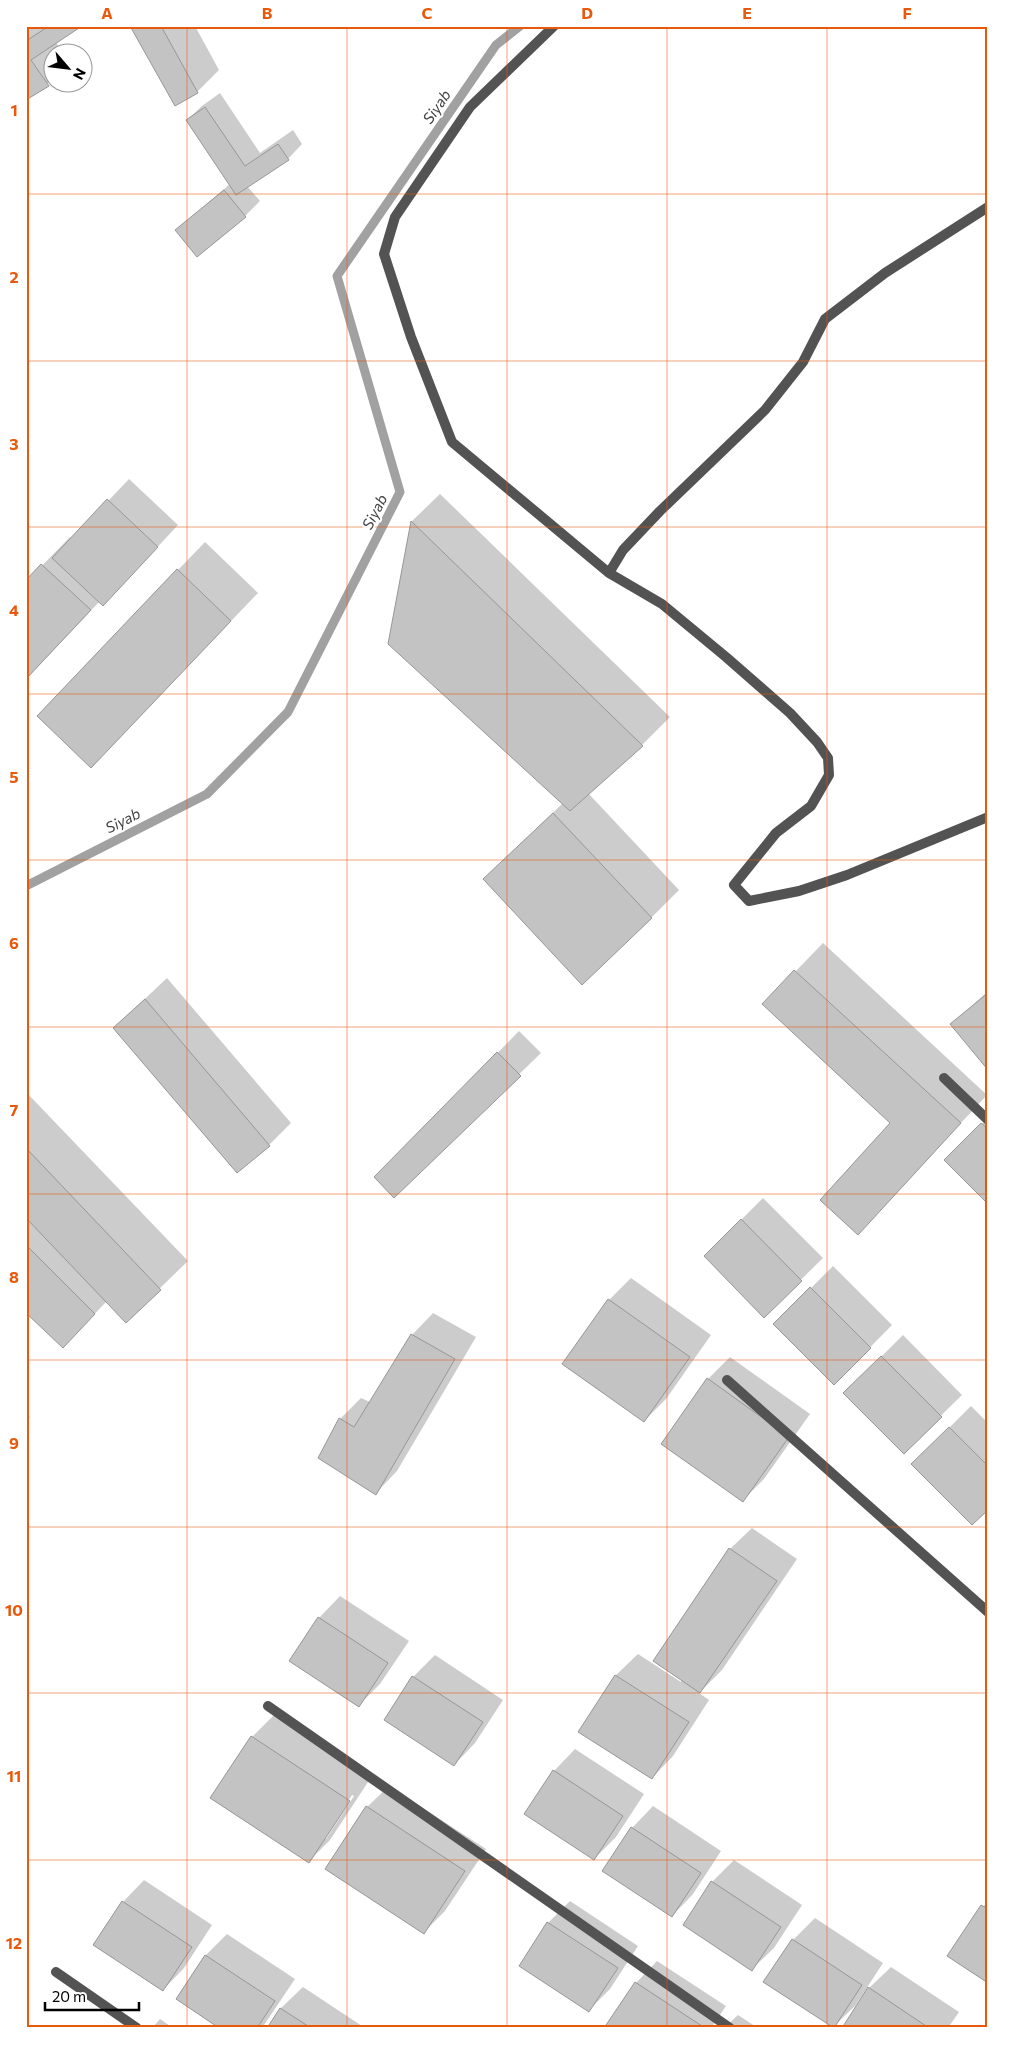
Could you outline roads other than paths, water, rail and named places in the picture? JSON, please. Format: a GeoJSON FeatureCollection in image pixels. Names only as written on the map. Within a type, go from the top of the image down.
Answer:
{"type":"FeatureCollection","features":[{"type":"Feature","properties":{"kind":"street"},"geometry":{"type":"LineString","coordinates":[[554,26],[470,107],[394,217],[384,254],[410,337],[452,442],[609,573],[662,604],[726,657],[790,713],[817,742],[828,758],[829,775],[811,806],[776,833],[734,886],[749,901],[799,891],[847,875],[988,817]]}},
{"type":"Feature","properties":{"kind":"street"},"geometry":{"type":"LineString","coordinates":[[609,573],[624,550],[660,511],[765,410],[803,362],[826,318],[885,273],[988,207]]}},
{"type":"Feature","properties":{"kind":"street"},"geometry":{"type":"LineString","coordinates":[[944,1078],[988,1120]]}},
{"type":"Feature","properties":{"kind":"street"},"geometry":{"type":"LineString","coordinates":[[727,1380],[988,1612]]}},
{"type":"Feature","properties":{"kind":"street"},"geometry":{"type":"LineString","coordinates":[[268,1706],[730,2028]]}},
{"type":"Feature","properties":{"kind":"street"},"geometry":{"type":"LineString","coordinates":[[56,1972],[137,2028]]}},
{"type":"Feature","properties":{"kind":"waterway","name":"Siyab"},"geometry":{"type":"LineString","coordinates":[[26,886],[207,794],[288,712],[400,492],[337,276],[496,45],[520,26]]}}]}
